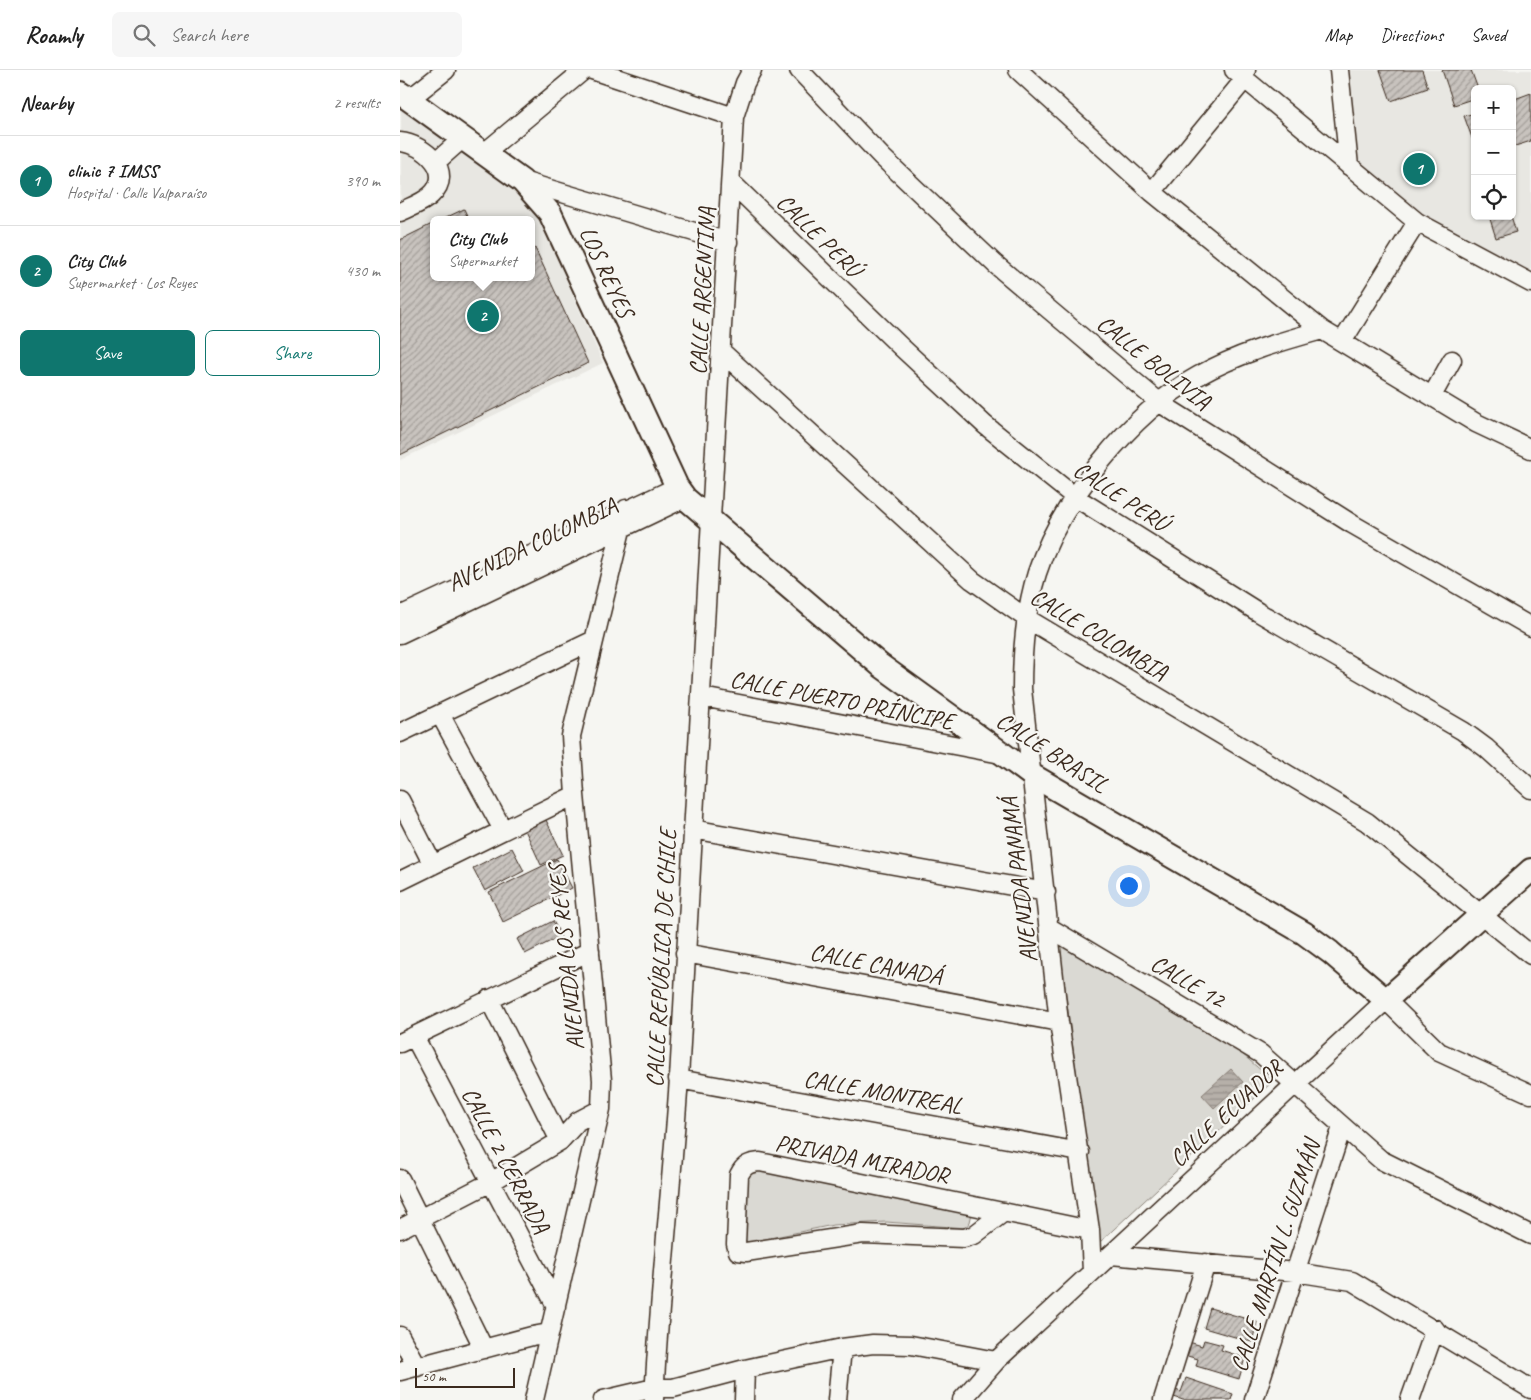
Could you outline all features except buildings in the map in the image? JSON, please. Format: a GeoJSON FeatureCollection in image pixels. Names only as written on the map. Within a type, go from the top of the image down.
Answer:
{"type":"FeatureCollection","features":[{"type":"Feature","properties":{"kind":"main road","name":"LOS REYES"},"geometry":{"type":"LineString","coordinates":[[401,95],[522,181],[550,213],[681,492],[711,518]]}},
{"type":"Feature","properties":{"kind":"main road","name":"CALLE BRASIL"},"geometry":{"type":"LineString","coordinates":[[711,518],[870,657],[1030,774],[1304,933],[1330,952],[1386,1000]]}},
{"type":"Feature","properties":{"kind":"main road","name":"CALLE ECUADOR"},"geometry":{"type":"LineString","coordinates":[[1386,1000],[1531,870]]}},
{"type":"Feature","properties":{"kind":"street"},"geometry":{"type":"LineString","coordinates":[[401,95],[417,93],[446,70]]}},
{"type":"Feature","properties":{"kind":"street"},"geometry":{"type":"LineString","coordinates":[[483,154],[584,70]]}},
{"type":"Feature","properties":{"kind":"street"},"geometry":{"type":"LineString","coordinates":[[592,70],[734,117]]}},
{"type":"Feature","properties":{"kind":"street","name":"CALLE ARGENTINA"},"geometry":{"type":"LineString","coordinates":[[711,518],[723,353],[734,117],[744,83],[752,70]]}},
{"type":"Feature","properties":{"kind":"street","name":"CALLE BOLIVIA"},"geometry":{"type":"LineString","coordinates":[[799,70],[882,157],[995,264],[1160,403],[1352,524],[1531,627]]}},
{"type":"Feature","properties":{"kind":"street"},"geometry":{"type":"LineString","coordinates":[[1018,70],[1152,192],[1322,330],[1476,423],[1531,450]]}},
{"type":"Feature","properties":{"kind":"street"},"geometry":{"type":"LineString","coordinates":[[1339,70],[1349,166]]}},
{"type":"Feature","properties":{"kind":"street"},"geometry":{"type":"LineString","coordinates":[[1152,192],[1242,73],[1417,222],[1531,283]]}},
{"type":"Feature","properties":{"kind":"street"},"geometry":{"type":"LineString","coordinates":[[436,162],[462,139]]}},
{"type":"Feature","properties":{"kind":"street"},"geometry":{"type":"LineString","coordinates":[[400,142],[413,144],[426,151],[436,162],[440,175],[438,187],[431,195],[400,212]]}},
{"type":"Feature","properties":{"kind":"street"},"geometry":{"type":"LineString","coordinates":[[522,181],[728,242]]}},
{"type":"Feature","properties":{"kind":"street","name":"CALLE PERÚ"},"geometry":{"type":"LineString","coordinates":[[731,182],[899,346],[978,418],[1075,497],[1258,612],[1463,731],[1486,748],[1531,789]]}},
{"type":"Feature","properties":{"kind":"street"},"geometry":{"type":"LineString","coordinates":[[1342,342],[1417,222]]}},
{"type":"Feature","properties":{"kind":"street","name":"AVENIDA PANAMÁ"},"geometry":{"type":"LineString","coordinates":[[1092,1272],[1090,1230],[1080,1152],[1059,1022],[1022,689],[1022,652],[1026,618],[1037,572],[1075,497],[1106,455],[1160,403],[1196,377],[1233,358],[1322,330]]}},
{"type":"Feature","properties":{"kind":"street","name":"CALLE COLOMBIA"},"geometry":{"type":"LineString","coordinates":[[723,353],[964,573],[1026,618],[1367,822],[1482,914],[1531,956]]}},
{"type":"Feature","properties":{"kind":"street"},"geometry":{"type":"LineString","coordinates":[[1432,396],[1452,360]]}},
{"type":"Feature","properties":{"kind":"street","name":"AVENIDA COLOMBIA"},"geometry":{"type":"LineString","coordinates":[[400,616],[626,509],[681,492]]}},
{"type":"Feature","properties":{"kind":"street","name":"AVENIDA COLOMBIA"},"geometry":{"type":"LineString","coordinates":[[400,634],[622,527],[681,492]]}},
{"type":"Feature","properties":{"kind":"street","name":"AVENIDA LOS REYES"},"geometry":{"type":"LineString","coordinates":[[534,1400],[601,1109],[602,1080],[571,751],[573,721],[626,509]]}},
{"type":"Feature","properties":{"kind":"street","name":"CALLE REPÚBLICA DE CHILE"},"geometry":{"type":"LineString","coordinates":[[655,1396],[678,1079],[692,829],[702,697],[711,518]]}},
{"type":"Feature","properties":{"kind":"street"},"geometry":{"type":"LineString","coordinates":[[400,733],[594,640]]}},
{"type":"Feature","properties":{"kind":"street","name":"CALLE PUERTO PRÍNCIPE"},"geometry":{"type":"LineString","coordinates":[[702,697],[1003,754]]}},
{"type":"Feature","properties":{"kind":"street"},"geometry":{"type":"LineString","coordinates":[[440,714],[503,830]]}},
{"type":"Feature","properties":{"kind":"street"},"geometry":{"type":"LineString","coordinates":[[400,881],[574,796]]}},
{"type":"Feature","properties":{"kind":"street"},"geometry":{"type":"LineString","coordinates":[[400,800],[433,864]]}},
{"type":"Feature","properties":{"kind":"street"},"geometry":{"type":"LineString","coordinates":[[692,829],[1046,892]]}},
{"type":"Feature","properties":{"kind":"street","name":"CALLE 12"},"geometry":{"type":"LineString","coordinates":[[1050,928],[1261,1054],[1381,1160],[1531,1235]]}},
{"type":"Feature","properties":{"kind":"street"},"geometry":{"type":"LineString","coordinates":[[407,1040],[590,951]]}},
{"type":"Feature","properties":{"kind":"street","name":"CALLE CANADÁ"},"geometry":{"type":"LineString","coordinates":[[685,953],[1059,1022]]}},
{"type":"Feature","properties":{"kind":"street"},"geometry":{"type":"LineString","coordinates":[[489,1000],[560,1141]]}},
{"type":"Feature","properties":{"kind":"street"},"geometry":{"type":"LineString","coordinates":[[1386,1000],[1439,1052],[1531,1094]]}},
{"type":"Feature","properties":{"kind":"street","name":"CALLE ECUADOR"},"geometry":{"type":"LineString","coordinates":[[973,1397],[996,1360],[1386,1000]]}},
{"type":"Feature","properties":{"kind":"street","name":"CALLE 2 CERRADA"},"geometry":{"type":"LineString","coordinates":[[407,1040],[491,1182],[556,1306]]}},
{"type":"Feature","properties":{"kind":"street","name":"CALLE MONTREAL"},"geometry":{"type":"LineString","coordinates":[[678,1079],[1080,1152]]}},
{"type":"Feature","properties":{"kind":"street"},"geometry":{"type":"LineString","coordinates":[[400,1230],[491,1182],[560,1141],[578,1121],[601,1109]]}},
{"type":"Feature","properties":{"kind":"street","name":"CALLE MARTÍN L. GUZMÁN"},"geometry":{"type":"LineString","coordinates":[[1254,1400],[1342,1127]]}},
{"type":"Feature","properties":{"kind":"street","name":"PRIVADA MIRADOR"},"geometry":{"type":"LineString","coordinates":[[1004,1212],[974,1235],[964,1238],[863,1234],[746,1252],[738,1251],[736,1244],[739,1175],[743,1168],[751,1162],[760,1162],[1004,1212],[1090,1230]]}},
{"type":"Feature","properties":{"kind":"street"},"geometry":{"type":"LineString","coordinates":[[400,1179],[484,1349]]}},
{"type":"Feature","properties":{"kind":"street"},"geometry":{"type":"LineString","coordinates":[[1111,1255],[1295,1272],[1352,1281],[1435,1329],[1531,1389]]}},
{"type":"Feature","properties":{"kind":"street"},"geometry":{"type":"LineString","coordinates":[[1163,1400],[1206,1263]]}},
{"type":"Feature","properties":{"kind":"street"},"geometry":{"type":"LineString","coordinates":[[1410,1400],[1435,1329]]}},
{"type":"Feature","properties":{"kind":"street"},"geometry":{"type":"LineString","coordinates":[[400,1336],[408,1369],[549,1333]]}},
{"type":"Feature","properties":{"kind":"street"},"geometry":{"type":"LineString","coordinates":[[603,1400],[655,1396],[673,1388],[745,1368],[842,1348],[873,1344],[911,1345],[996,1360]]}},
{"type":"Feature","properties":{"kind":"street"},"geometry":{"type":"LineString","coordinates":[[837,1400],[842,1348]]}},
{"type":"Feature","properties":{"kind":"street"},"geometry":{"type":"LineString","coordinates":[[744,1400],[745,1368]]}},
{"type":"Feature","properties":{"kind":"shaded area"},"geometry":{"type":"Polygon","coordinates":[[[1346,70],[1531,70],[1531,281],[1419,216],[1369,178],[1358,160],[1352,141],[1346,70]]]}},
{"type":"Feature","properties":{"kind":"shaded area"},"geometry":{"type":"Polygon","coordinates":[[[401,110],[490,172],[535,209],[603,363],[400,460],[401,110]]]}},
{"type":"Feature","properties":{"kind":"shaded area"},"geometry":{"type":"Polygon","coordinates":[[[1059,943],[1240,1052],[1273,1081],[1099,1243],[1059,943]]]}},
{"type":"Feature","properties":{"kind":"shaded area"},"geometry":{"type":"Polygon","coordinates":[[[1231,1069],[1243,1082],[1214,1108],[1202,1095],[1231,1069]]]}},
{"type":"Feature","properties":{"kind":"shaded area"},"geometry":{"type":"Polygon","coordinates":[[[752,1169],[972,1213],[970,1222],[965,1228],[886,1222],[833,1225],[741,1244],[746,1173],[752,1169]]]}},
{"type":"Feature","properties":{"kind":"place","name":"clinic 7 IMSS"},"geometry":{"type":"Point","coordinates":[1419,169]}},
{"type":"Feature","properties":{"kind":"place","name":"City Club"},"geometry":{"type":"Point","coordinates":[483,316]}}]}
